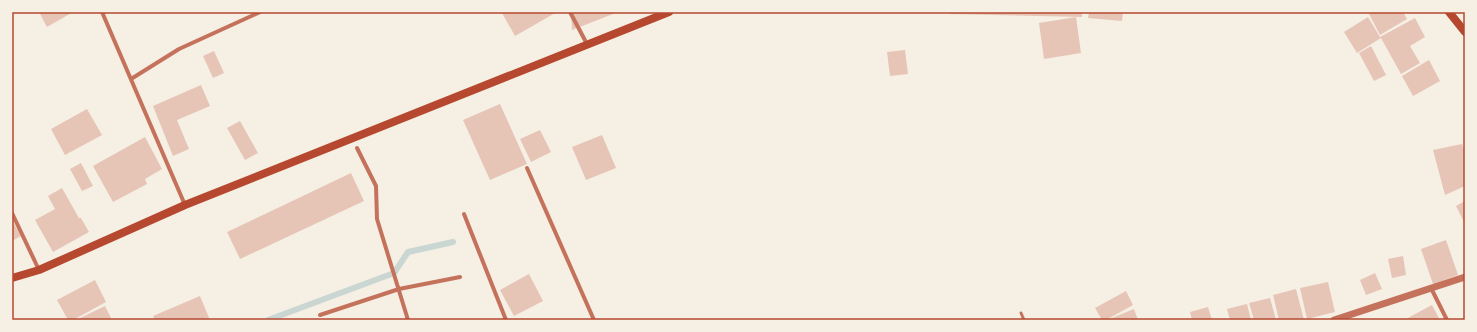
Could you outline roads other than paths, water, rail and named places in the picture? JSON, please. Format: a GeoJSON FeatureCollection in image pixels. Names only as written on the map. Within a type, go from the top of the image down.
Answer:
{"type":"FeatureCollection","features":[{"type":"Feature","properties":{"kind":"main road"},"geometry":{"type":"LineString","coordinates":[[12,278],[39,270],[185,205],[669,12]]}},
{"type":"Feature","properties":{"kind":"main road"},"geometry":{"type":"LineString","coordinates":[[1449,12],[1465,32]]}},
{"type":"Feature","properties":{"kind":"street"},"geometry":{"type":"LineString","coordinates":[[102,12],[185,205]]}},
{"type":"Feature","properties":{"kind":"street"},"geometry":{"type":"LineString","coordinates":[[131,79],[180,49],[260,12]]}},
{"type":"Feature","properties":{"kind":"street"},"geometry":{"type":"LineString","coordinates":[[570,12],[587,45]]}},
{"type":"Feature","properties":{"kind":"street"},"geometry":{"type":"LineString","coordinates":[[357,148],[376,186],[377,219],[408,320]]}},
{"type":"Feature","properties":{"kind":"street"},"geometry":{"type":"LineString","coordinates":[[526,168],[594,320]]}},
{"type":"Feature","properties":{"kind":"street"},"geometry":{"type":"LineString","coordinates":[[12,214],[39,270]]}},
{"type":"Feature","properties":{"kind":"street"},"geometry":{"type":"LineString","coordinates":[[464,214],[506,320]]}},
{"type":"Feature","properties":{"kind":"street"},"geometry":{"type":"LineString","coordinates":[[320,315],[398,289],[460,277]]}},
{"type":"Feature","properties":{"kind":"street"},"geometry":{"type":"LineString","coordinates":[[1334,320],[1465,277]]}},
{"type":"Feature","properties":{"kind":"street"},"geometry":{"type":"LineString","coordinates":[[1431,288],[1447,320]]}},
{"type":"Feature","properties":{"kind":"lane"},"geometry":{"type":"LineString","coordinates":[[1022,313],[1024,320]]}},
{"type":"Feature","properties":{"kind":"waterway"},"geometry":{"type":"LineString","coordinates":[[268,320],[394,273],[408,252],[453,242]]}}]}
